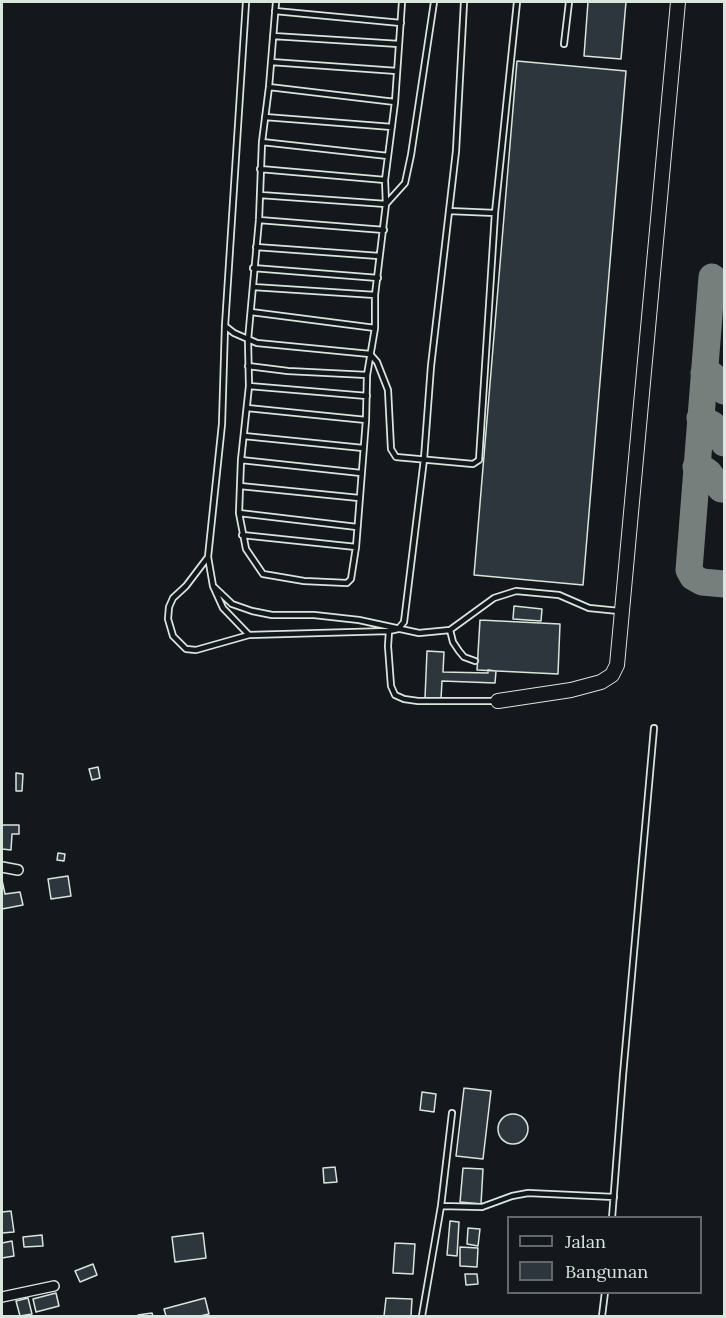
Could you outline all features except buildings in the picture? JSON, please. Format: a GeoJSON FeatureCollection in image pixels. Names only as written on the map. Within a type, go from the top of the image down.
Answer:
{"type":"FeatureCollection","features":[{"type":"Feature","properties":{"kind":"street"},"geometry":{"type":"LineString","coordinates":[[498,701],[571,690],[601,682],[612,675],[617,665],[678,2]]}},
{"type":"Feature","properties":{"kind":"street"},"geometry":{"type":"LineString","coordinates":[[2,867],[18,870]]}},
{"type":"Feature","properties":{"kind":"street"},"geometry":{"type":"LineString","coordinates":[[2,1297],[54,1286]]}},
{"type":"Feature","properties":{"kind":"lane"},"geometry":{"type":"LineString","coordinates":[[246,2],[225,326],[222,424],[208,557],[213,586],[223,608],[249,635]]}},
{"type":"Feature","properties":{"kind":"lane"},"geometry":{"type":"LineString","coordinates":[[276,2],[260,169],[259,220],[248,340],[249,386],[239,513],[246,549],[263,574],[304,581],[346,583],[351,579],[356,547],[366,420],[367,375],[375,328],[375,295],[384,230],[385,180],[395,102],[402,2]]}},
{"type":"Feature","properties":{"kind":"lane"},"geometry":{"type":"LineString","coordinates":[[386,204],[405,183],[434,2]]}},
{"type":"Feature","properties":{"kind":"lane"},"geometry":{"type":"LineString","coordinates":[[208,557],[169,606],[168,619],[173,636],[186,649],[196,650],[249,635],[389,631],[398,629],[404,622],[424,459],[431,366],[456,151],[464,2]]}},
{"type":"Feature","properties":{"kind":"lane"},"geometry":{"type":"LineString","coordinates":[[225,326],[248,340],[269,345],[370,354],[377,362],[388,390],[391,448],[396,457],[473,464],[478,460],[495,213],[517,2]]}},
{"type":"Feature","properties":{"kind":"lane"},"geometry":{"type":"LineString","coordinates":[[564,44],[569,2]]}},
{"type":"Feature","properties":{"kind":"lane"},"geometry":{"type":"LineString","coordinates":[[275,11],[401,22]]}},
{"type":"Feature","properties":{"kind":"lane"},"geometry":{"type":"LineString","coordinates":[[273,36],[399,44]]}},
{"type":"Feature","properties":{"kind":"lane"},"geometry":{"type":"LineString","coordinates":[[271,62],[397,71]]}},
{"type":"Feature","properties":{"kind":"lane"},"geometry":{"type":"LineString","coordinates":[[269,87],[395,102]]}},
{"type":"Feature","properties":{"kind":"lane"},"geometry":{"type":"LineString","coordinates":[[265,117],[392,128]]}},
{"type":"Feature","properties":{"kind":"lane"},"geometry":{"type":"LineString","coordinates":[[262,142],[388,156]]}},
{"type":"Feature","properties":{"kind":"lane"},"geometry":{"type":"LineString","coordinates":[[260,169],[385,180]]}},
{"type":"Feature","properties":{"kind":"lane"},"geometry":{"type":"LineString","coordinates":[[260,195],[386,204]]}},
{"type":"Feature","properties":{"kind":"lane"},"geometry":{"type":"LineString","coordinates":[[449,210],[495,213]]}},
{"type":"Feature","properties":{"kind":"lane"},"geometry":{"type":"LineString","coordinates":[[259,220],[384,230]]}},
{"type":"Feature","properties":{"kind":"lane"},"geometry":{"type":"LineString","coordinates":[[256,247],[380,256]]}},
{"type":"Feature","properties":{"kind":"lane"},"geometry":{"type":"LineString","coordinates":[[253,268],[378,278]]}},
{"type":"Feature","properties":{"kind":"lane"},"geometry":{"type":"LineString","coordinates":[[253,287],[375,295]]}},
{"type":"Feature","properties":{"kind":"lane"},"geometry":{"type":"LineString","coordinates":[[251,312],[375,328]]}},
{"type":"Feature","properties":{"kind":"lane"},"geometry":{"type":"LineString","coordinates":[[248,366],[288,371],[367,375]]}},
{"type":"Feature","properties":{"kind":"lane"},"geometry":{"type":"LineString","coordinates":[[249,386],[367,396]]}},
{"type":"Feature","properties":{"kind":"lane"},"geometry":{"type":"LineString","coordinates":[[247,408],[366,420]]}},
{"type":"Feature","properties":{"kind":"lane"},"geometry":{"type":"LineString","coordinates":[[244,436],[363,448]]}},
{"type":"Feature","properties":{"kind":"lane"},"geometry":{"type":"LineString","coordinates":[[242,460],[361,473]]}},
{"type":"Feature","properties":{"kind":"lane"},"geometry":{"type":"LineString","coordinates":[[240,486],[359,498]]}},
{"type":"Feature","properties":{"kind":"lane"},"geometry":{"type":"LineString","coordinates":[[239,513],[357,527]]}},
{"type":"Feature","properties":{"kind":"lane"},"geometry":{"type":"LineString","coordinates":[[242,535],[356,547]]}},
{"type":"Feature","properties":{"kind":"lane"},"geometry":{"type":"LineString","coordinates":[[213,586],[232,604],[252,611],[272,615],[314,615],[359,620],[419,633],[450,630],[494,598],[516,591],[559,595],[589,608],[602,611],[622,611]]}},
{"type":"Feature","properties":{"kind":"lane"},"geometry":{"type":"LineString","coordinates":[[450,630],[453,642],[459,651],[464,657],[475,661]]}},
{"type":"Feature","properties":{"kind":"lane"},"geometry":{"type":"LineString","coordinates":[[389,631],[391,686],[395,695],[418,701],[498,701]]}},
{"type":"Feature","properties":{"kind":"lane"},"geometry":{"type":"LineString","coordinates":[[612,1216],[654,728]]}},
{"type":"Feature","properties":{"kind":"lane"},"geometry":{"type":"LineString","coordinates":[[422,1317],[441,1206],[452,1113]]}},
{"type":"Feature","properties":{"kind":"lane"},"geometry":{"type":"LineString","coordinates":[[441,1206],[482,1207],[528,1193],[614,1197]]}},
{"type":"Feature","properties":{"kind":"lane"},"geometry":{"type":"LineString","coordinates":[[602,1317],[605,1294]]}},
{"type":"Feature","properties":{"kind":"taxiway"},"geometry":{"type":"LineString","coordinates":[[724,287],[712,277],[689,570],[693,577],[702,582],[724,584]]}},
{"type":"Feature","properties":{"kind":"taxiway"},"geometry":{"type":"LineString","coordinates":[[704,373],[712,375],[724,391]]}},
{"type":"Feature","properties":{"kind":"taxiway"},"geometry":{"type":"LineString","coordinates":[[700,418],[713,425],[724,443]]}},
{"type":"Feature","properties":{"kind":"taxiway"},"geometry":{"type":"LineString","coordinates":[[696,467],[709,473],[721,489],[724,489]]}}]}
